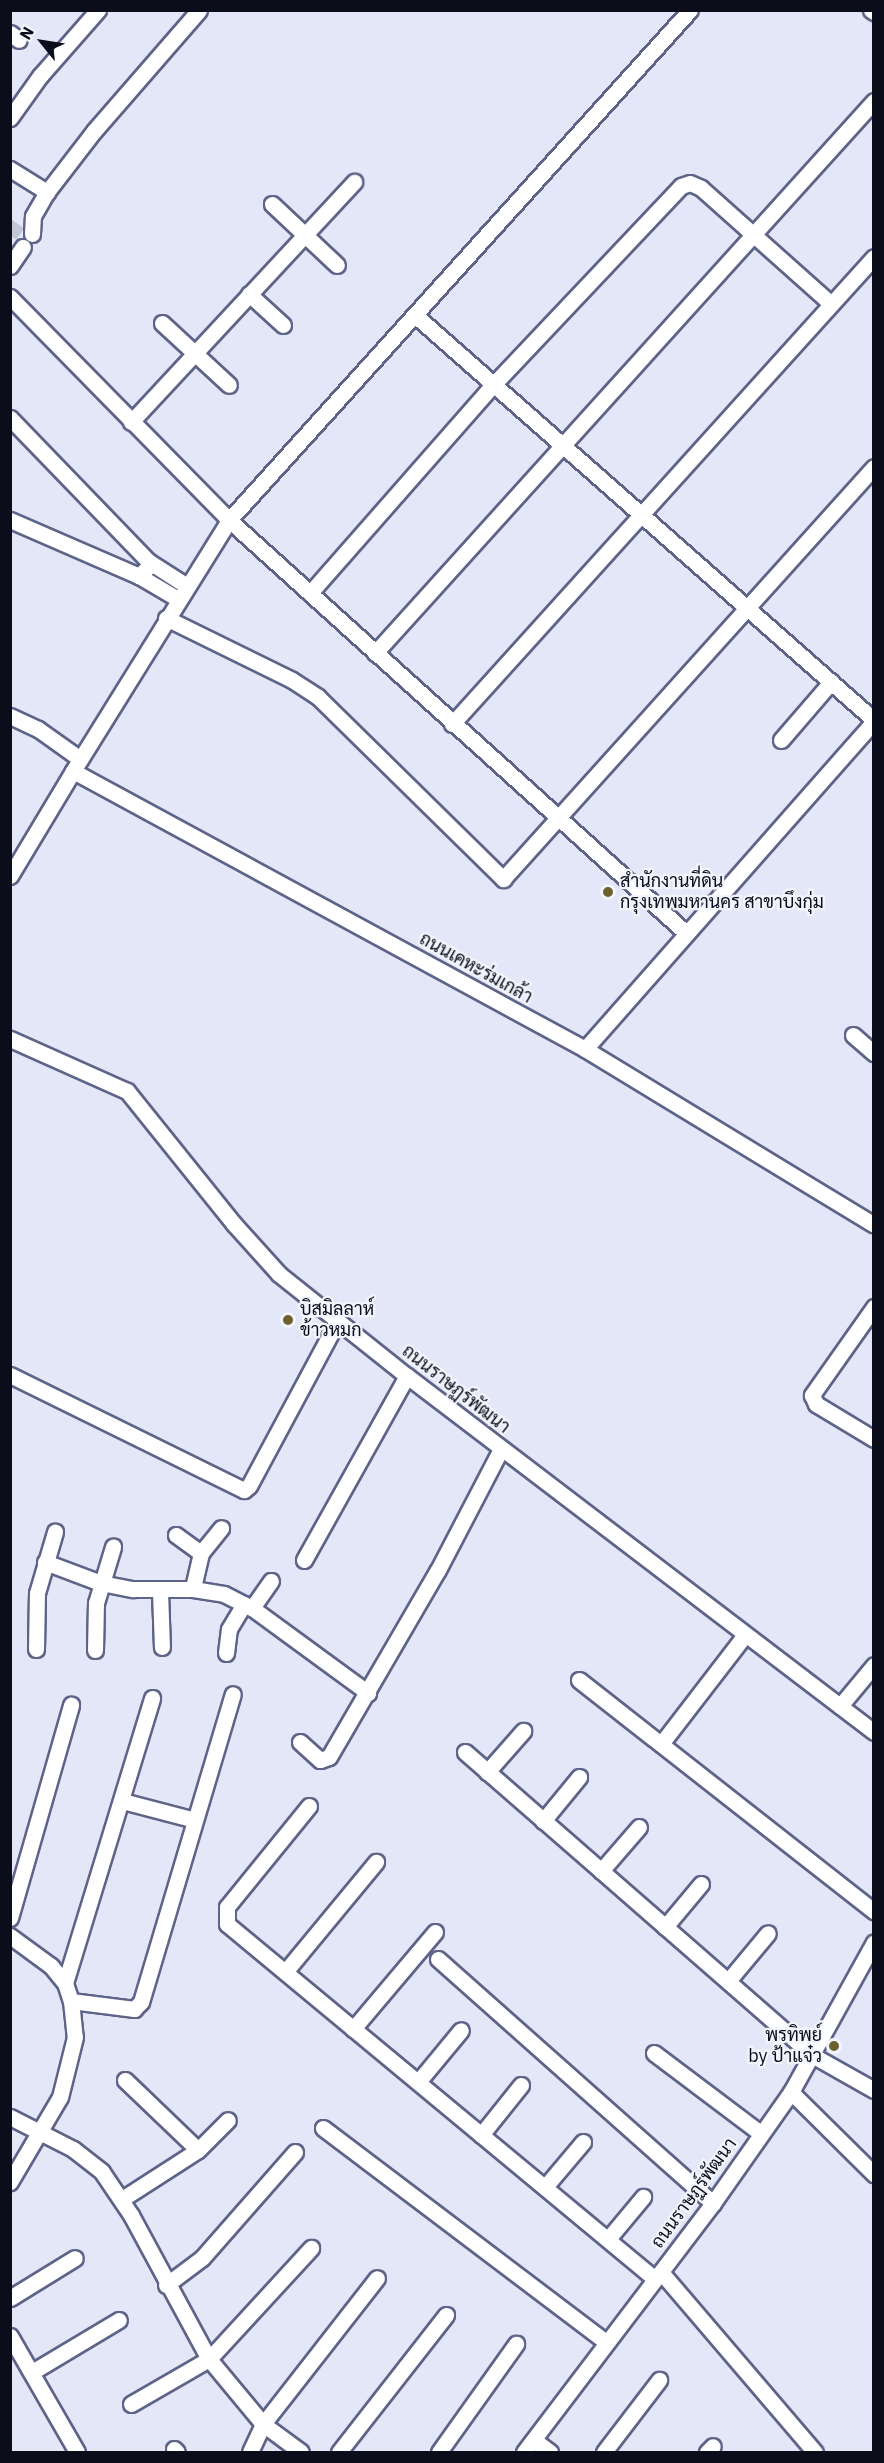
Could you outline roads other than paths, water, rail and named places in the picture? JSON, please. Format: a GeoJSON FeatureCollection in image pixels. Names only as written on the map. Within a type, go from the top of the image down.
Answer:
{"type":"FeatureCollection","features":[{"type":"Feature","properties":{"kind":"street"},"geometry":{"type":"LineString","coordinates":[[10,118],[40,76],[98,10]]}},
{"type":"Feature","properties":{"kind":"street"},"geometry":{"type":"LineString","coordinates":[[32,234],[33,216],[47,192],[94,131],[199,10]]}},
{"type":"Feature","properties":{"kind":"street"},"geometry":{"type":"LineString","coordinates":[[10,876],[166,618],[229,520],[416,316],[690,10]]}},
{"type":"Feature","properties":{"kind":"street"},"geometry":{"type":"LineString","coordinates":[[375,653],[873,101]]}},
{"type":"Feature","properties":{"kind":"street"},"geometry":{"type":"LineString","coordinates":[[10,169],[47,192]]}},
{"type":"Feature","properties":{"kind":"street"},"geometry":{"type":"LineString","coordinates":[[131,422],[354,182]]}},
{"type":"Feature","properties":{"kind":"street"},"geometry":{"type":"LineString","coordinates":[[310,593],[492,386],[681,186],[690,183],[701,188],[831,304]]}},
{"type":"Feature","properties":{"kind":"street"},"geometry":{"type":"LineString","coordinates":[[272,204],[337,265]]}},
{"type":"Feature","properties":{"kind":"street"},"geometry":{"type":"LineString","coordinates":[[18,224],[33,216]]}},
{"type":"Feature","properties":{"kind":"street"},"geometry":{"type":"LineString","coordinates":[[10,266],[23,248]]}},
{"type":"Feature","properties":{"kind":"street"},"geometry":{"type":"LineString","coordinates":[[452,724],[873,257]]}},
{"type":"Feature","properties":{"kind":"street"},"geometry":{"type":"LineString","coordinates":[[249,294],[284,325]]}},
{"type":"Feature","properties":{"kind":"street"},"geometry":{"type":"LineString","coordinates":[[10,297],[229,520],[684,932]]}},
{"type":"Feature","properties":{"kind":"street"},"geometry":{"type":"LineString","coordinates":[[416,316],[492,386],[873,720],[684,932],[585,1049]]}},
{"type":"Feature","properties":{"kind":"street"},"geometry":{"type":"LineString","coordinates":[[162,323],[229,386]]}},
{"type":"Feature","properties":{"kind":"street"},"geometry":{"type":"LineString","coordinates":[[10,418],[148,561],[187,586]]}},
{"type":"Feature","properties":{"kind":"street"},"geometry":{"type":"LineString","coordinates":[[166,618],[292,680],[318,697],[503,879],[747,610],[873,467]]}},
{"type":"Feature","properties":{"kind":"street"},"geometry":{"type":"LineString","coordinates":[[10,520],[139,576],[178,599]]}},
{"type":"Feature","properties":{"kind":"street"},"geometry":{"type":"LineString","coordinates":[[139,576],[146,573],[148,561]]}},
{"type":"Feature","properties":{"kind":"street"},"geometry":{"type":"LineString","coordinates":[[781,740],[831,682]]}},
{"type":"Feature","properties":{"kind":"street","name":"ถนนเคหะร่มเกล้า"},"geometry":{"type":"LineString","coordinates":[[10,716],[58,741],[76,765],[585,1049],[873,1224]]}},
{"type":"Feature","properties":{"kind":"street"},"geometry":{"type":"LineString","coordinates":[[853,1035],[873,1053]]}},
{"type":"Feature","properties":{"kind":"street","name":"ถนนราษฏร์พัฒนา"},"geometry":{"type":"LineString","coordinates":[[10,1039],[127,1091],[254,1248],[338,1322],[745,1635],[873,1729]]}},
{"type":"Feature","properties":{"kind":"street"},"geometry":{"type":"LineString","coordinates":[[873,1307],[812,1395],[828,1412],[873,1439]]}},
{"type":"Feature","properties":{"kind":"street"},"geometry":{"type":"LineString","coordinates":[[10,1375],[244,1490],[249,1486],[338,1322]]}},
{"type":"Feature","properties":{"kind":"street"},"geometry":{"type":"LineString","coordinates":[[304,1560],[407,1376]]}},
{"type":"Feature","properties":{"kind":"street"},"geometry":{"type":"LineString","coordinates":[[300,1742],[321,1760],[327,1760],[368,1693],[501,1449]]}},
{"type":"Feature","properties":{"kind":"street"},"geometry":{"type":"LineString","coordinates":[[193,1589],[201,1553],[221,1528]]}},
{"type":"Feature","properties":{"kind":"street"},"geometry":{"type":"LineString","coordinates":[[36,1649],[35,1616],[45,1562],[55,1532]]}},
{"type":"Feature","properties":{"kind":"street"},"geometry":{"type":"LineString","coordinates":[[176,1535],[201,1553]]}},
{"type":"Feature","properties":{"kind":"street"},"geometry":{"type":"LineString","coordinates":[[95,1650],[101,1583],[113,1547]]}},
{"type":"Feature","properties":{"kind":"street"},"geometry":{"type":"LineString","coordinates":[[45,1562],[101,1583],[160,1591],[193,1589],[224,1594],[248,1606],[368,1693]]}},
{"type":"Feature","properties":{"kind":"street"},"geometry":{"type":"LineString","coordinates":[[226,1653],[229,1629],[272,1581]]}},
{"type":"Feature","properties":{"kind":"street"},"geometry":{"type":"LineString","coordinates":[[160,1591],[162,1647]]}},
{"type":"Feature","properties":{"kind":"street"},"geometry":{"type":"LineString","coordinates":[[661,1744],[745,1635]]}},
{"type":"Feature","properties":{"kind":"street"},"geometry":{"type":"LineString","coordinates":[[840,1706],[873,1665]]}},
{"type":"Feature","properties":{"kind":"street"},"geometry":{"type":"LineString","coordinates":[[579,1680],[873,1911]]}},
{"type":"Feature","properties":{"kind":"street"},"geometry":{"type":"LineString","coordinates":[[71,2001],[138,2007],[232,1694]]}},
{"type":"Feature","properties":{"kind":"street"},"geometry":{"type":"LineString","coordinates":[[65,1983],[152,1698]]}},
{"type":"Feature","properties":{"kind":"street"},"geometry":{"type":"LineString","coordinates":[[10,1918],[71,1705]]}},
{"type":"Feature","properties":{"kind":"street"},"geometry":{"type":"LineString","coordinates":[[488,1772],[523,1731]]}},
{"type":"Feature","properties":{"kind":"street"},"geometry":{"type":"LineString","coordinates":[[465,1752],[812,2055],[873,2090]]}},
{"type":"Feature","properties":{"kind":"street"},"geometry":{"type":"LineString","coordinates":[[543,1821],[579,1777]]}},
{"type":"Feature","properties":{"kind":"street"},"geometry":{"type":"LineString","coordinates":[[122,1801],[195,1820]]}},
{"type":"Feature","properties":{"kind":"street"},"geometry":{"type":"LineString","coordinates":[[309,1806],[224,1913],[227,1924],[608,2239],[658,2276],[815,2452]]}},
{"type":"Feature","properties":{"kind":"street"},"geometry":{"type":"LineString","coordinates":[[602,1871],[639,1827]]}},
{"type":"Feature","properties":{"kind":"street"},"geometry":{"type":"LineString","coordinates":[[285,1972],[376,1862]]}},
{"type":"Feature","properties":{"kind":"street"},"geometry":{"type":"LineString","coordinates":[[665,1927],[701,1884]]}},
{"type":"Feature","properties":{"kind":"street"},"geometry":{"type":"LineString","coordinates":[[353,2029],[435,1932]]}},
{"type":"Feature","properties":{"kind":"street"},"geometry":{"type":"LineString","coordinates":[[728,1981],[768,1933]]}},
{"type":"Feature","properties":{"kind":"street"},"geometry":{"type":"LineString","coordinates":[[10,1936],[44,1960],[65,1983],[71,2001],[75,2037],[68,2078],[43,2132],[10,2182]]}},
{"type":"Feature","properties":{"kind":"street","name":"ถนนราษฏร์พัฒนา"},"geometry":{"type":"LineString","coordinates":[[524,2452],[713,2203],[791,2092],[873,1942]]}},
{"type":"Feature","properties":{"kind":"street"},"geometry":{"type":"LineString","coordinates":[[438,1959],[713,2203]]}},
{"type":"Feature","properties":{"kind":"street"},"geometry":{"type":"LineString","coordinates":[[417,2082],[461,2030]]}},
{"type":"Feature","properties":{"kind":"street"},"geometry":{"type":"LineString","coordinates":[[654,2053],[760,2133]]}},
{"type":"Feature","properties":{"kind":"street"},"geometry":{"type":"LineString","coordinates":[[125,2080],[198,2150]]}},
{"type":"Feature","properties":{"kind":"street"},"geometry":{"type":"LineString","coordinates":[[481,2135],[521,2085]]}},
{"type":"Feature","properties":{"kind":"street"},"geometry":{"type":"LineString","coordinates":[[791,2092],[872,2168]]}},
{"type":"Feature","properties":{"kind":"street"},"geometry":{"type":"LineString","coordinates":[[10,2116],[43,2132],[92,2161],[122,2199],[208,2359],[263,2424],[301,2452]]}},
{"type":"Feature","properties":{"kind":"street"},"geometry":{"type":"LineString","coordinates":[[122,2199],[198,2150],[228,2120]]}},
{"type":"Feature","properties":{"kind":"street"},"geometry":{"type":"LineString","coordinates":[[323,2128],[606,2342]]}},
{"type":"Feature","properties":{"kind":"street"},"geometry":{"type":"LineString","coordinates":[[545,2187],[583,2142]]}},
{"type":"Feature","properties":{"kind":"street"},"geometry":{"type":"LineString","coordinates":[[167,2284],[211,2250],[295,2152]]}},
{"type":"Feature","properties":{"kind":"street"},"geometry":{"type":"LineString","coordinates":[[608,2239],[643,2197]]}},
{"type":"Feature","properties":{"kind":"street"},"geometry":{"type":"LineString","coordinates":[[131,2404],[208,2359],[311,2248]]}},
{"type":"Feature","properties":{"kind":"street"},"geometry":{"type":"LineString","coordinates":[[10,2298],[75,2258]]}},
{"type":"Feature","properties":{"kind":"street"},"geometry":{"type":"LineString","coordinates":[[250,2452],[263,2424],[377,2278]]}},
{"type":"Feature","properties":{"kind":"street"},"geometry":{"type":"LineString","coordinates":[[339,2452],[446,2315]]}},
{"type":"Feature","properties":{"kind":"street"},"geometry":{"type":"LineString","coordinates":[[32,2372],[119,2320]]}},
{"type":"Feature","properties":{"kind":"street"},"geometry":{"type":"LineString","coordinates":[[10,2336],[77,2452]]}},
{"type":"Feature","properties":{"kind":"street"},"geometry":{"type":"LineString","coordinates":[[439,2452],[516,2344]]}},
{"type":"Feature","properties":{"kind":"street"},"geometry":{"type":"LineString","coordinates":[[604,2452],[659,2380]]}},
{"type":"Feature","properties":{"kind":"street"},"geometry":{"type":"LineString","coordinates":[[534,2440],[550,2452]]}},
{"type":"Feature","properties":{"kind":"tunnel"},"geometry":{"type":"LineString","coordinates":[[10,235],[18,224]]}},
{"type":"Feature","properties":{"kind":"place","name":"สำนักงานที่ดิน กรุงเทพมหานคร สาขาบึงกุ่ม"},"geometry":{"type":"Point","coordinates":[608,892]}},
{"type":"Feature","properties":{"kind":"place","name":"บิสมิลลาห์ ข้าวหมก"},"geometry":{"type":"Point","coordinates":[288,1320]}},
{"type":"Feature","properties":{"kind":"place","name":"พรทิพย์ by ป้าแจ๋ว"},"geometry":{"type":"Point","coordinates":[834,2046]}}]}
